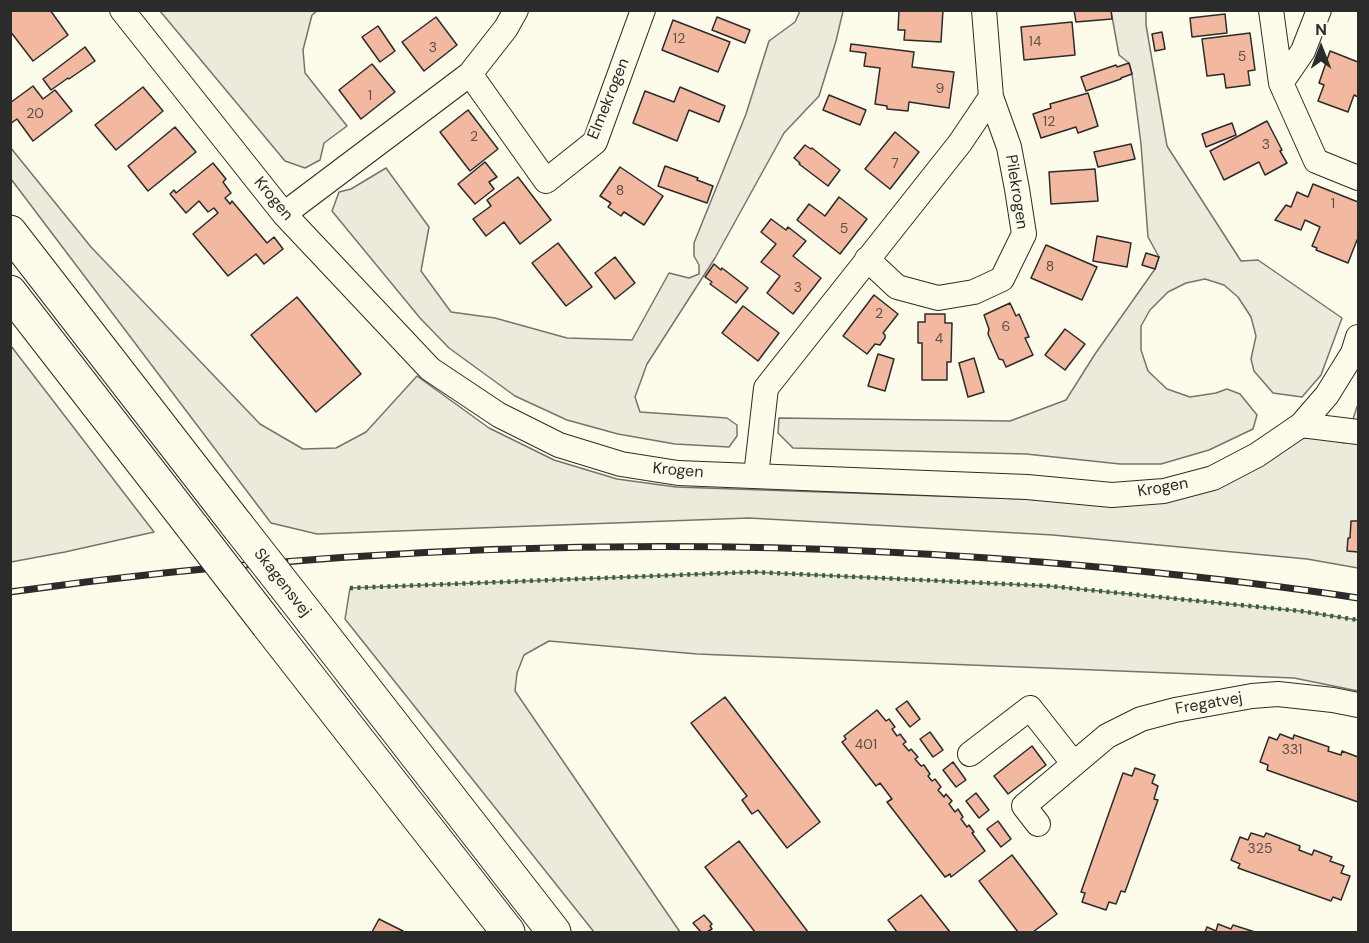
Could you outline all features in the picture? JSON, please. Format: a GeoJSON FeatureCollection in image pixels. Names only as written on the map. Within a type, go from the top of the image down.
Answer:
{"type":"FeatureCollection","features":[{"type":"Feature","properties":{"kind":"main road","name":"Skagensvej"},"geometry":{"type":"LineString","coordinates":[[10,232],[554,933]]}},
{"type":"Feature","properties":{"kind":"main road"},"geometry":{"type":"LineString","coordinates":[[10,292],[508,933]]}},
{"type":"Feature","properties":{"kind":"street","name":"Krogen"},"geometry":{"type":"LineString","coordinates":[[122,10],[284,214],[430,369],[499,415],[559,445],[621,464],[678,473],[1027,487],[1112,495],[1164,491],[1213,478],[1257,455],[1301,425],[1327,395],[1353,353],[1359,337]]}},
{"type":"Feature","properties":{"kind":"street"},"geometry":{"type":"LineString","coordinates":[[284,214],[470,74],[506,28],[516,10]]}},
{"type":"Feature","properties":{"kind":"street","name":"Elmekrogen"},"geometry":{"type":"LineString","coordinates":[[470,74],[546,181],[595,141],[643,10]]}},
{"type":"Feature","properties":{"kind":"street","name":"Pilekrogen"},"geometry":{"type":"LineString","coordinates":[[867,260],[897,287],[938,298],[974,292],[1002,279],[1024,234],[1009,147],[991,97],[984,10]]}},
{"type":"Feature","properties":{"kind":"street"},"geometry":{"type":"LineString","coordinates":[[1271,10],[1281,83],[1316,161],[1359,178]]}},
{"type":"Feature","properties":{"kind":"street"},"geometry":{"type":"LineString","coordinates":[[1281,83],[1303,51],[1319,10]]}},
{"type":"Feature","properties":{"kind":"street"},"geometry":{"type":"LineString","coordinates":[[756,476],[766,388],[960,143],[991,97]]}},
{"type":"Feature","properties":{"kind":"street"},"geometry":{"type":"LineString","coordinates":[[1301,425],[1359,432]]}},
{"type":"Feature","properties":{"kind":"street","name":"Fregatvej"},"geometry":{"type":"LineString","coordinates":[[1038,824],[1024,806],[1107,736],[1141,719],[1175,710],[1252,696],[1278,694],[1359,705]]}},
{"type":"Feature","properties":{"kind":"street"},"geometry":{"type":"LineString","coordinates":[[970,754],[1030,708],[1074,764]]}},
{"type":"Feature","properties":{"kind":"shaded area"},"geometry":{"type":"Polygon","coordinates":[[[160,11],[317,11],[312,15],[303,50],[305,73],[347,126],[324,143],[320,160],[305,168],[285,161],[160,11]]]}},
{"type":"Feature","properties":{"kind":"shaded area"},"geometry":{"type":"Polygon","coordinates":[[[800,11],[843,11],[819,96],[784,133],[715,258],[647,364],[635,397],[640,412],[727,418],[737,425],[737,436],[729,447],[675,444],[618,434],[567,420],[515,396],[449,348],[420,318],[332,211],[339,192],[351,189],[386,168],[429,227],[421,271],[451,312],[495,318],[567,338],[632,340],[669,273],[689,278],[699,274],[699,265],[694,256],[694,243],[746,114],[769,41],[795,22],[800,11]]]}},
{"type":"Feature","properties":{"kind":"shaded area"},"geometry":{"type":"Polygon","coordinates":[[[1111,11],[1146,11],[1146,25],[1167,146],[1241,261],[1258,260],[1342,318],[1321,375],[1302,397],[1273,393],[1254,371],[1251,359],[1256,336],[1251,317],[1238,297],[1224,285],[1205,279],[1186,283],[1168,292],[1150,310],[1141,326],[1141,350],[1148,371],[1167,389],[1190,397],[1227,389],[1240,394],[1257,415],[1253,429],[1209,450],[1161,464],[1120,464],[1026,454],[793,448],[778,433],[779,418],[1010,421],[1066,400],[1095,354],[1155,269],[1159,257],[1148,237],[1141,144],[1132,74],[1129,63],[1119,55],[1111,11]]]}},
{"type":"Feature","properties":{"kind":"shaded area"},"geometry":{"type":"Polygon","coordinates":[[[10,147],[91,247],[260,424],[303,449],[336,448],[366,432],[417,376],[489,428],[554,460],[617,479],[676,487],[1025,499],[1112,505],[1296,440],[1314,436],[1345,443],[1358,404],[1358,568],[1307,559],[1053,535],[749,518],[317,534],[271,523],[11,179],[10,147]]]}},
{"type":"Feature","properties":{"kind":"shaded area"},"geometry":{"type":"Polygon","coordinates":[[[11,346],[154,532],[11,562],[11,346]]]}},
{"type":"Feature","properties":{"kind":"shaded area"},"geometry":{"type":"Polygon","coordinates":[[[753,572],[1049,586],[1300,611],[1358,620],[1358,691],[1294,678],[697,654],[549,641],[524,655],[517,673],[515,691],[680,932],[594,932],[345,619],[350,588],[753,572]]]}},
{"type":"Feature","properties":{"kind":"building"},"geometry":{"type":"Polygon","coordinates":[[[10,10],[50,10],[68,35],[33,61],[10,31],[10,10]]]}},
{"type":"Feature","properties":{"kind":"building"},"geometry":{"type":"Polygon","coordinates":[[[899,10],[943,10],[941,42],[904,40],[905,30],[898,30],[899,10]]]}},
{"type":"Feature","properties":{"kind":"building"},"geometry":{"type":"Polygon","coordinates":[[[1074,10],[1111,10],[1112,19],[1076,22],[1074,10]]]}},
{"type":"Feature","properties":{"kind":"building"},"geometry":{"type":"Polygon","coordinates":[[[1225,14],[1227,33],[1192,37],[1190,18],[1225,14]]]}},
{"type":"Feature","properties":{"kind":"building"},"geometry":{"type":"Polygon","coordinates":[[[436,17],[457,45],[424,71],[402,42],[436,17]]]}},
{"type":"Feature","properties":{"kind":"building"},"geometry":{"type":"Polygon","coordinates":[[[717,17],[750,30],[745,43],[712,30],[717,17]]]}},
{"type":"Feature","properties":{"kind":"building"},"geometry":{"type":"Polygon","coordinates":[[[673,20],[730,42],[718,72],[662,50],[673,20]]]}},
{"type":"Feature","properties":{"kind":"building"},"geometry":{"type":"Polygon","coordinates":[[[1072,22],[1075,55],[1024,60],[1021,27],[1072,22]]]}},
{"type":"Feature","properties":{"kind":"building"},"geometry":{"type":"Polygon","coordinates":[[[378,26],[395,51],[380,62],[362,37],[378,26]]]}},
{"type":"Feature","properties":{"kind":"building"},"geometry":{"type":"Polygon","coordinates":[[[1162,32],[1165,49],[1155,51],[1152,34],[1162,32]]]}},
{"type":"Feature","properties":{"kind":"building"},"geometry":{"type":"Polygon","coordinates":[[[1250,33],[1255,70],[1248,71],[1250,85],[1226,88],[1224,74],[1207,76],[1202,39],[1250,33]]]}},
{"type":"Feature","properties":{"kind":"building"},"geometry":{"type":"Polygon","coordinates":[[[851,44],[914,52],[912,67],[954,72],[949,108],[909,102],[908,111],[887,109],[887,106],[875,104],[880,68],[864,66],[866,53],[850,51],[851,44]]]}},
{"type":"Feature","properties":{"kind":"building"},"geometry":{"type":"Polygon","coordinates":[[[85,47],[95,61],[51,90],[43,79],[85,47]]]}},
{"type":"Feature","properties":{"kind":"building"},"geometry":{"type":"Polygon","coordinates":[[[1330,51],[1358,62],[1358,97],[1354,95],[1348,112],[1318,101],[1324,85],[1319,83],[1330,51]]]}},
{"type":"Feature","properties":{"kind":"building"},"geometry":{"type":"Polygon","coordinates":[[[1129,63],[1132,74],[1086,91],[1081,77],[1129,63]]]}},
{"type":"Feature","properties":{"kind":"building"},"geometry":{"type":"Polygon","coordinates":[[[372,64],[395,92],[361,119],[339,90],[372,64]]]}},
{"type":"Feature","properties":{"kind":"building"},"geometry":{"type":"Polygon","coordinates":[[[33,86],[43,99],[55,90],[72,111],[33,141],[17,119],[10,124],[10,103],[33,86]]]}},
{"type":"Feature","properties":{"kind":"building"},"geometry":{"type":"Polygon","coordinates":[[[143,87],[163,111],[116,150],[95,125],[143,87]]]}},
{"type":"Feature","properties":{"kind":"building"},"geometry":{"type":"Polygon","coordinates":[[[680,87],[725,106],[719,122],[689,110],[677,141],[633,123],[645,91],[674,102],[680,87]]]}},
{"type":"Feature","properties":{"kind":"building"},"geometry":{"type":"Polygon","coordinates":[[[1088,93],[1098,126],[1078,133],[1076,127],[1041,138],[1033,114],[1051,108],[1050,104],[1088,93]]]}},
{"type":"Feature","properties":{"kind":"building"},"geometry":{"type":"Polygon","coordinates":[[[829,95],[866,110],[860,125],[823,110],[829,95]]]}},
{"type":"Feature","properties":{"kind":"building"},"geometry":{"type":"Polygon","coordinates":[[[468,110],[498,149],[470,171],[440,132],[468,110]]]}},
{"type":"Feature","properties":{"kind":"building"},"geometry":{"type":"Polygon","coordinates":[[[1267,121],[1287,163],[1265,175],[1259,162],[1224,180],[1210,151],[1267,121]]]}},
{"type":"Feature","properties":{"kind":"building"},"geometry":{"type":"Polygon","coordinates":[[[1232,123],[1236,135],[1206,147],[1202,134],[1232,123]]]}},
{"type":"Feature","properties":{"kind":"building"},"geometry":{"type":"Polygon","coordinates":[[[175,127],[196,152],[148,191],[128,166],[175,127]]]}},
{"type":"Feature","properties":{"kind":"building"},"geometry":{"type":"Polygon","coordinates":[[[895,132],[919,152],[890,189],[865,169],[895,132]]]}},
{"type":"Feature","properties":{"kind":"building"},"geometry":{"type":"Polygon","coordinates":[[[1131,144],[1135,159],[1098,167],[1094,152],[1131,144]]]}},
{"type":"Feature","properties":{"kind":"building"},"geometry":{"type":"Polygon","coordinates":[[[805,145],[840,170],[828,186],[794,158],[805,145]]]}},
{"type":"Feature","properties":{"kind":"building"},"geometry":{"type":"Polygon","coordinates":[[[485,162],[497,177],[489,182],[494,189],[475,204],[458,184],[485,162]]]}},
{"type":"Feature","properties":{"kind":"building"},"geometry":{"type":"Polygon","coordinates":[[[213,163],[226,179],[223,182],[231,193],[225,198],[230,204],[232,201],[267,243],[274,237],[283,249],[264,264],[256,254],[228,276],[193,234],[218,213],[214,208],[208,212],[199,201],[186,213],[170,194],[174,190],[176,193],[213,163]]]}},
{"type":"Feature","properties":{"kind":"building"},"geometry":{"type":"Polygon","coordinates":[[[665,166],[713,186],[707,203],[658,186],[665,166]]]}},
{"type":"Feature","properties":{"kind":"building"},"geometry":{"type":"Polygon","coordinates":[[[620,167],[663,196],[644,225],[624,212],[621,216],[608,207],[611,203],[600,196],[620,167]]]}},
{"type":"Feature","properties":{"kind":"building"},"geometry":{"type":"Polygon","coordinates":[[[1095,169],[1098,201],[1051,204],[1049,172],[1095,169]]]}},
{"type":"Feature","properties":{"kind":"building"},"geometry":{"type":"Polygon","coordinates":[[[518,177],[551,220],[520,244],[504,222],[486,236],[473,219],[491,206],[487,200],[518,177]]]}},
{"type":"Feature","properties":{"kind":"building"},"geometry":{"type":"Polygon","coordinates":[[[1313,184],[1358,202],[1358,241],[1348,263],[1316,250],[1317,248],[1312,246],[1320,227],[1305,220],[1301,230],[1275,220],[1286,205],[1291,207],[1297,192],[1308,197],[1313,184]]]}},
{"type":"Feature","properties":{"kind":"building"},"geometry":{"type":"Polygon","coordinates":[[[839,197],[867,219],[840,254],[797,220],[809,204],[825,216],[839,197]]]}},
{"type":"Feature","properties":{"kind":"building"},"geometry":{"type":"Polygon","coordinates":[[[771,219],[786,230],[788,227],[806,241],[793,256],[821,278],[793,314],[767,293],[780,276],[761,262],[776,244],[761,232],[771,219]]]}},
{"type":"Feature","properties":{"kind":"building"},"geometry":{"type":"Polygon","coordinates":[[[1097,236],[1131,243],[1127,267],[1093,261],[1097,236]]]}},
{"type":"Feature","properties":{"kind":"building"},"geometry":{"type":"Polygon","coordinates":[[[558,243],[592,287],[566,306],[532,263],[558,243]]]}},
{"type":"Feature","properties":{"kind":"building"},"geometry":{"type":"Polygon","coordinates":[[[1046,245],[1097,267],[1082,300],[1031,278],[1046,245]]]}},
{"type":"Feature","properties":{"kind":"building"},"geometry":{"type":"Polygon","coordinates":[[[1146,253],[1159,257],[1155,269],[1142,265],[1146,253]]]}},
{"type":"Feature","properties":{"kind":"building"},"geometry":{"type":"Polygon","coordinates":[[[615,257],[635,283],[615,299],[595,273],[615,257]]]}},
{"type":"Feature","properties":{"kind":"building"},"geometry":{"type":"Polygon","coordinates":[[[714,264],[748,288],[736,303],[710,284],[712,282],[705,277],[714,264]]]}},
{"type":"Feature","properties":{"kind":"building"},"geometry":{"type":"Polygon","coordinates":[[[874,295],[898,314],[883,333],[885,338],[880,345],[875,344],[867,354],[843,336],[874,295]]]}},
{"type":"Feature","properties":{"kind":"building"},"geometry":{"type":"Polygon","coordinates":[[[297,297],[361,374],[316,412],[251,335],[297,297]]]}},
{"type":"Feature","properties":{"kind":"building"},"geometry":{"type":"Polygon","coordinates":[[[1010,303],[1016,316],[1019,314],[1029,337],[1025,338],[1033,355],[1006,367],[1003,360],[999,359],[988,334],[989,329],[984,315],[1010,303]]]}},
{"type":"Feature","properties":{"kind":"building"},"geometry":{"type":"Polygon","coordinates":[[[743,306],[779,333],[758,361],[722,333],[743,306]]]}},
{"type":"Feature","properties":{"kind":"building"},"geometry":{"type":"Polygon","coordinates":[[[925,314],[945,314],[945,323],[952,323],[951,362],[947,362],[947,380],[922,380],[922,343],[918,343],[918,322],[925,322],[925,314]]]}},
{"type":"Feature","properties":{"kind":"building"},"geometry":{"type":"Polygon","coordinates":[[[1065,329],[1085,344],[1065,370],[1045,355],[1065,329]]]}},
{"type":"Feature","properties":{"kind":"building"},"geometry":{"type":"Polygon","coordinates":[[[878,354],[894,359],[885,391],[868,386],[878,354]]]}},
{"type":"Feature","properties":{"kind":"building"},"geometry":{"type":"Polygon","coordinates":[[[974,358],[984,392],[968,397],[959,363],[974,358]]]}},
{"type":"Feature","properties":{"kind":"building"},"geometry":{"type":"Polygon","coordinates":[[[1351,521],[1358,521],[1358,552],[1347,551],[1351,521]]]}},
{"type":"Feature","properties":{"kind":"building"},"geometry":{"type":"Polygon","coordinates":[[[725,697],[820,822],[787,848],[758,810],[752,814],[742,800],[747,796],[691,723],[725,697]]]}},
{"type":"Feature","properties":{"kind":"building"},"geometry":{"type":"Polygon","coordinates":[[[907,701],[920,719],[910,727],[896,709],[907,701]]]}},
{"type":"Feature","properties":{"kind":"building"},"geometry":{"type":"Polygon","coordinates":[[[877,710],[886,721],[889,719],[895,727],[892,729],[897,736],[900,734],[906,742],[903,744],[909,751],[911,749],[918,757],[915,759],[921,766],[924,765],[932,781],[935,779],[941,787],[938,790],[952,801],[949,804],[955,812],[958,809],[963,817],[961,819],[967,827],[969,825],[985,851],[951,877],[950,874],[945,877],[887,802],[892,799],[880,783],[876,786],[842,742],[846,739],[844,736],[877,710]]]}},
{"type":"Feature","properties":{"kind":"building"},"geometry":{"type":"Polygon","coordinates":[[[930,732],[943,750],[933,757],[920,739],[930,732]]]}},
{"type":"Feature","properties":{"kind":"building"},"geometry":{"type":"Polygon","coordinates":[[[1280,734],[1293,739],[1294,735],[1329,747],[1328,751],[1341,755],[1342,751],[1358,757],[1358,802],[1267,770],[1268,765],[1260,762],[1269,737],[1277,740],[1280,734]]]}},
{"type":"Feature","properties":{"kind":"building"},"geometry":{"type":"Polygon","coordinates":[[[1032,746],[1046,765],[1008,794],[994,776],[1032,746]]]}},
{"type":"Feature","properties":{"kind":"building"},"geometry":{"type":"Polygon","coordinates":[[[953,762],[966,780],[956,787],[943,770],[953,762]]]}},
{"type":"Feature","properties":{"kind":"building"},"geometry":{"type":"Polygon","coordinates":[[[1135,768],[1155,775],[1152,783],[1158,786],[1154,799],[1158,800],[1125,892],[1121,891],[1116,904],[1109,902],[1106,910],[1082,902],[1085,893],[1081,892],[1123,773],[1132,776],[1135,768]]]}},
{"type":"Feature","properties":{"kind":"building"},"geometry":{"type":"Polygon","coordinates":[[[976,793],[989,810],[979,818],[966,801],[976,793]]]}},
{"type":"Feature","properties":{"kind":"building"},"geometry":{"type":"Polygon","coordinates":[[[998,821],[1011,839],[1001,847],[987,829],[998,821]]]}},
{"type":"Feature","properties":{"kind":"building"},"geometry":{"type":"Polygon","coordinates":[[[1251,833],[1264,837],[1266,833],[1300,846],[1299,850],[1312,855],[1314,850],[1332,857],[1330,861],[1344,866],[1341,873],[1350,876],[1341,900],[1333,897],[1331,901],[1238,868],[1240,864],[1231,860],[1240,837],[1248,840],[1251,833]]]}},
{"type":"Feature","properties":{"kind":"building"},"geometry":{"type":"Polygon","coordinates":[[[739,841],[808,932],[755,932],[705,867],[739,841]]]}},
{"type":"Feature","properties":{"kind":"building"},"geometry":{"type":"Polygon","coordinates":[[[1012,855],[1057,914],[1033,932],[1018,932],[979,881],[1012,855]]]}},
{"type":"Feature","properties":{"kind":"building"},"geometry":{"type":"Polygon","coordinates":[[[921,895],[950,932],[897,932],[888,920],[921,895]]]}},
{"type":"Feature","properties":{"kind":"building"},"geometry":{"type":"Polygon","coordinates":[[[704,915],[712,924],[710,926],[712,929],[701,932],[693,923],[704,915]]]}},
{"type":"Feature","properties":{"kind":"building"},"geometry":{"type":"Polygon","coordinates":[[[379,919],[403,931],[372,932],[379,919]]]}},
{"type":"Feature","properties":{"kind":"building"},"geometry":{"type":"Polygon","coordinates":[[[1218,924],[1231,929],[1233,925],[1255,932],[1205,932],[1207,927],[1216,931],[1218,924]]]}},
{"type":"Feature","properties":{"kind":"railway"},"geometry":{"type":"LineString","coordinates":[[10,592],[147,575],[284,562],[421,553],[559,548],[697,547],[834,550],[972,557],[1171,574],[1358,598]]}},
{"type":"Feature","properties":{"kind":"hedge"},"geometry":{"type":"LineString","coordinates":[[350,588],[753,572],[1049,586],[1300,611],[1358,620]]}}]}
